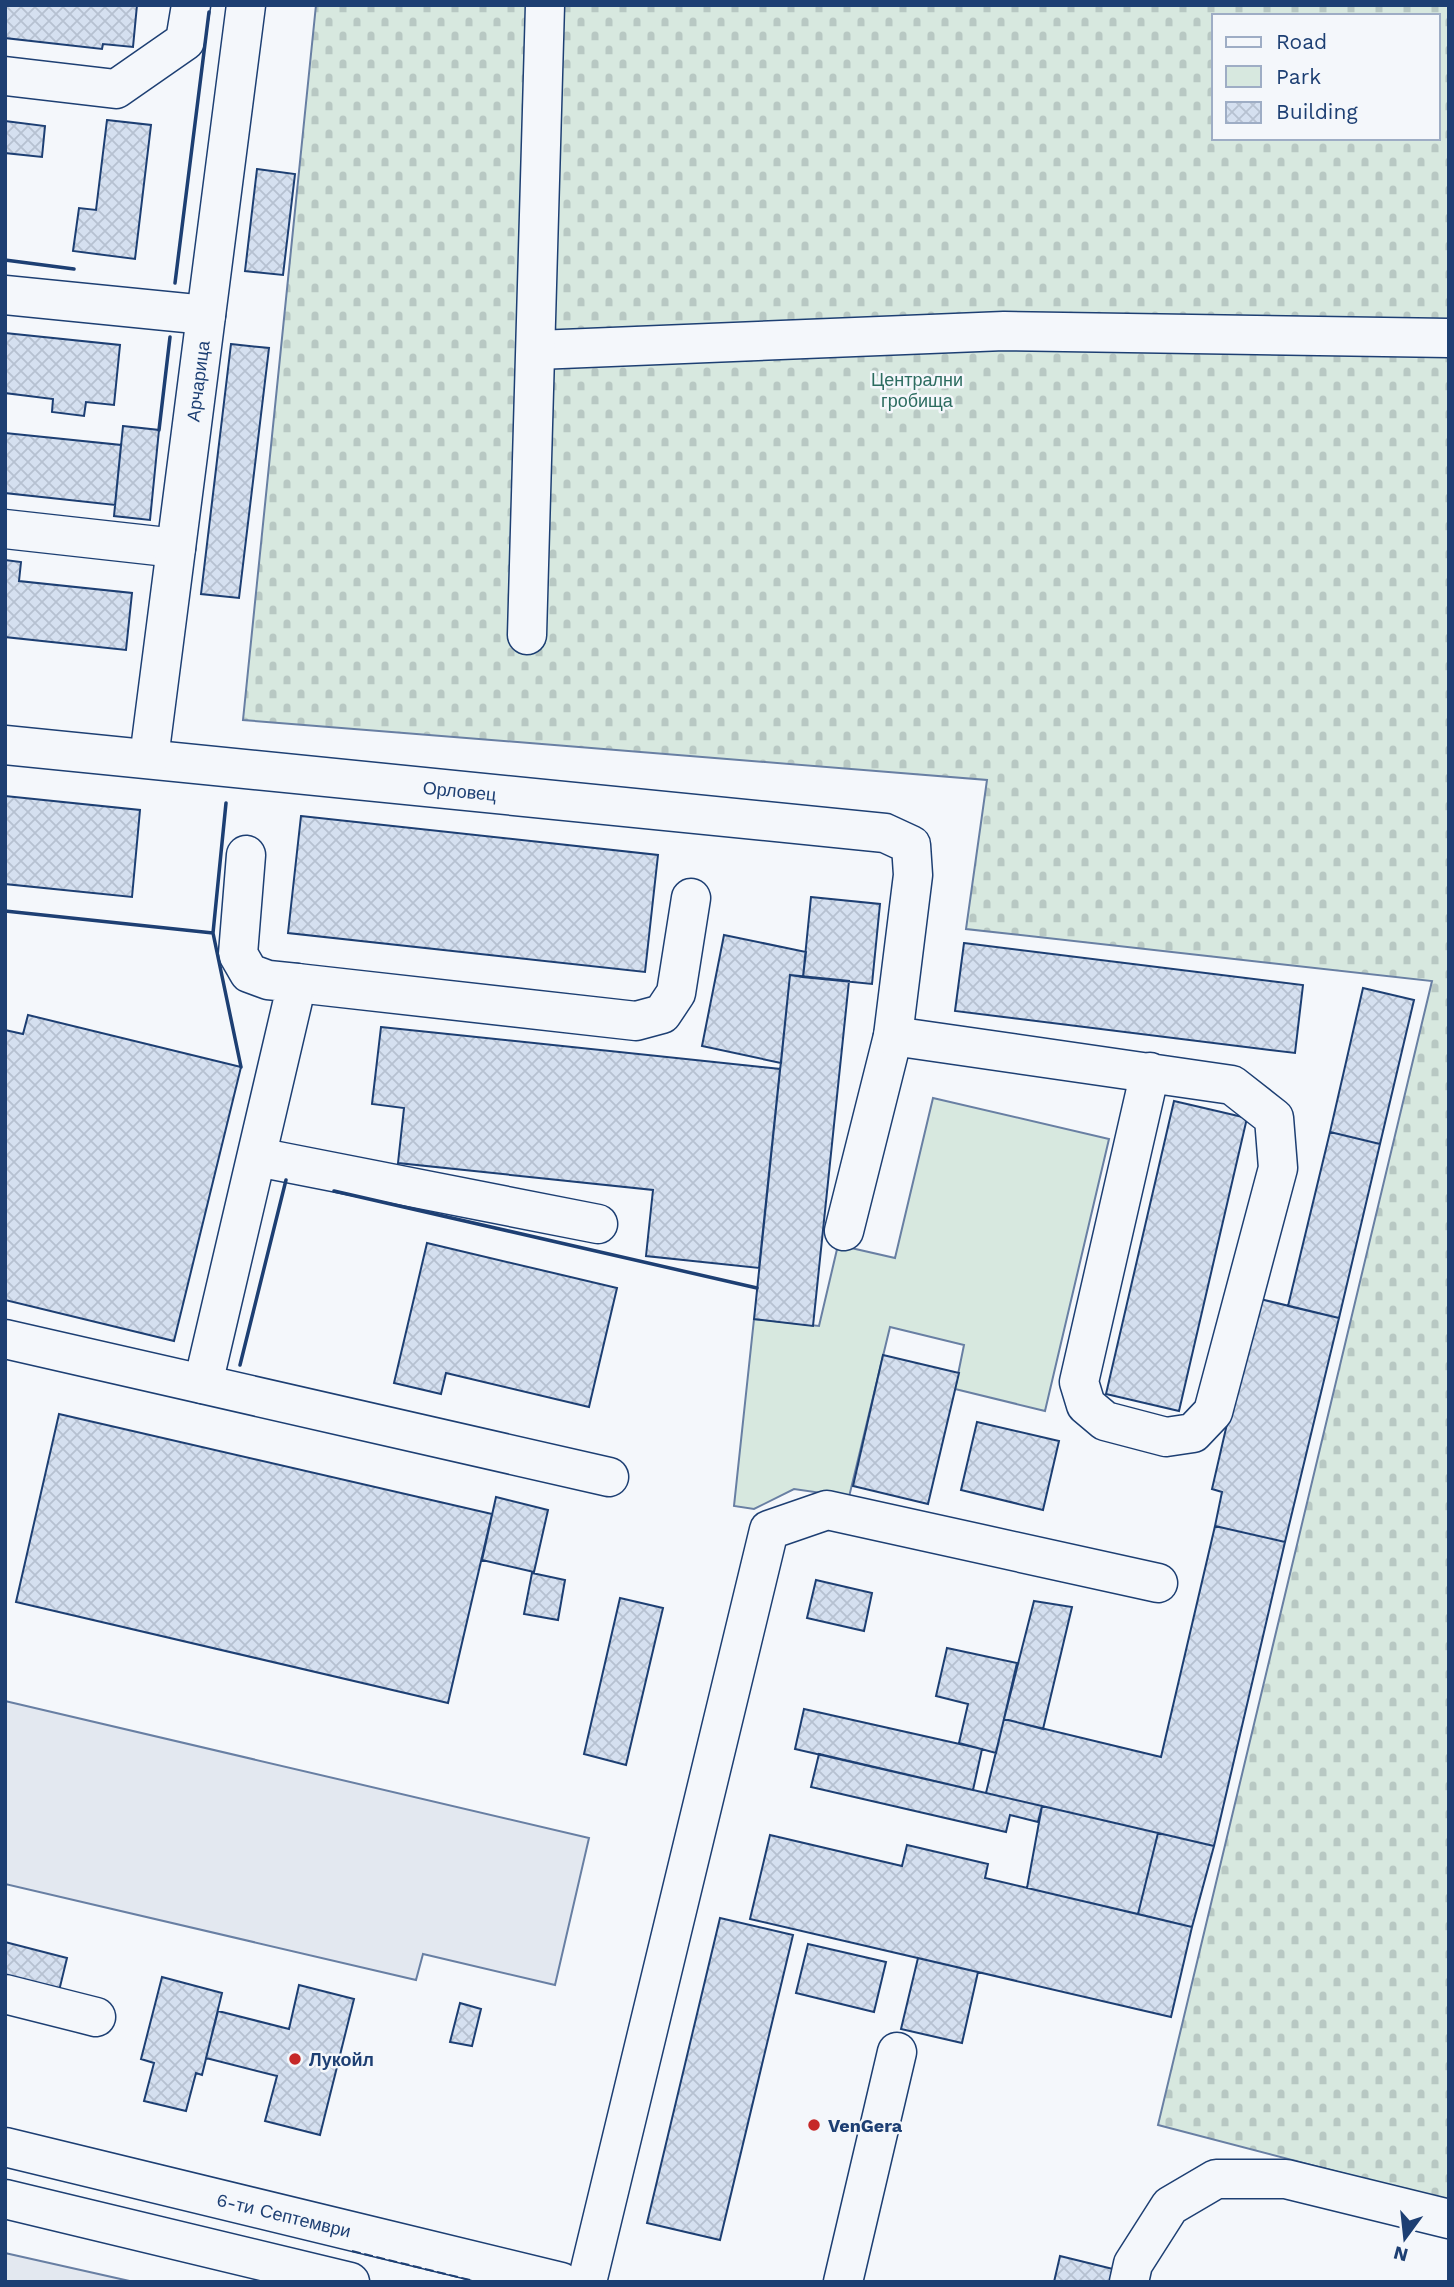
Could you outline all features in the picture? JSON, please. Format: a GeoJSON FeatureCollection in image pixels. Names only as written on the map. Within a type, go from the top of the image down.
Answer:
{"type":"FeatureCollection","features":[{"type":"Feature","properties":{"kind":"main road"},"geometry":{"type":"LineString","coordinates":[[5,76],[116,89],[185,41],[191,5]]}},
{"type":"Feature","properties":{"kind":"main road","name":"Арчарица"},"geometry":{"type":"LineString","coordinates":[[149,758],[246,5]]}},
{"type":"Feature","properties":{"kind":"main road"},"geometry":{"type":"LineString","coordinates":[[527,635],[545,5]]}},
{"type":"Feature","properties":{"kind":"main road"},"geometry":{"type":"LineString","coordinates":[[5,295],[206,315]]}},
{"type":"Feature","properties":{"kind":"main road"},"geometry":{"type":"LineString","coordinates":[[537,350],[1004,331],[1449,338]]}},
{"type":"Feature","properties":{"kind":"main road"},"geometry":{"type":"LineString","coordinates":[[5,529],[177,548]]}},
{"type":"Feature","properties":{"kind":"main road","name":"Орловец"},"geometry":{"type":"LineString","coordinates":[[5,745],[885,833],[911,845],[914,876],[893,1036]]}},
{"type":"Feature","properties":{"kind":"main road"},"geometry":{"type":"LineString","coordinates":[[246,855],[238,954],[249,973],[268,980],[636,1021],[662,1014],[676,993],[691,898]]}},
{"type":"Feature","properties":{"kind":"main road"},"geometry":{"type":"LineString","coordinates":[[203,1384],[297,983]]}},
{"type":"Feature","properties":{"kind":"main road"},"geometry":{"type":"LineString","coordinates":[[844,1231],[893,1036],[1150,1072],[1232,1086],[1274,1118],[1278,1168],[1213,1412],[1193,1433],[1166,1437],[1105,1421],[1086,1405],[1079,1382],[1150,1072]]}},
{"type":"Feature","properties":{"kind":"main road"},"geometry":{"type":"LineString","coordinates":[[257,1157],[598,1224]]}},
{"type":"Feature","properties":{"kind":"main road"},"geometry":{"type":"LineString","coordinates":[[5,1339],[610,1477]]}},
{"type":"Feature","properties":{"kind":"main road"},"geometry":{"type":"LineString","coordinates":[[587,2282],[769,1530],[827,1510],[1158,1583]]}},
{"type":"Feature","properties":{"kind":"main road"},"geometry":{"type":"LineString","coordinates":[[5,1994],[96,2017]]}},
{"type":"Feature","properties":{"kind":"main road"},"geometry":{"type":"LineString","coordinates":[[843,2282],[897,2052]]}},
{"type":"Feature","properties":{"kind":"main road","name":"6-ти Септември"},"geometry":{"type":"LineString","coordinates":[[5,2147],[561,2282]]}},
{"type":"Feature","properties":{"kind":"main road"},"geometry":{"type":"LineString","coordinates":[[1129,2282],[1133,2264],[1170,2206],[1216,2179],[1286,2179],[1449,2219]]}},
{"type":"Feature","properties":{"kind":"main road"},"geometry":{"type":"LineString","coordinates":[[5,2199],[294,2275],[351,2282]]}},
{"type":"Feature","properties":{"kind":"green space","name":"Централни гробища"},"geometry":{"type":"Polygon","coordinates":[[[316,5],[1449,5],[1449,2201],[1158,2125],[1432,981],[966,929],[987,780],[243,720],[316,5]]]}},
{"type":"Feature","properties":{"kind":"green space"},"geometry":{"type":"Polygon","coordinates":[[[933,1098],[1109,1139],[1045,1411],[955,1389],[964,1345],[890,1327],[849,1497],[794,1489],[754,1509],[734,1506],[754,1319],[819,1326],[838,1245],[895,1258],[933,1098]]]}},
{"type":"Feature","properties":{"kind":"shaded area"},"geometry":{"type":"Polygon","coordinates":[[[5,1701],[589,1838],[555,1985],[423,1954],[416,1980],[5,1884],[5,1701]]]}},
{"type":"Feature","properties":{"kind":"shaded area"},"geometry":{"type":"Polygon","coordinates":[[[5,2253],[134,2282],[5,2282],[5,2253]]]}},
{"type":"Feature","properties":{"kind":"building"},"geometry":{"type":"Polygon","coordinates":[[[5,5],[137,5],[133,47],[103,44],[102,49],[5,38],[5,5]]]}},
{"type":"Feature","properties":{"kind":"building"},"geometry":{"type":"Polygon","coordinates":[[[107,120],[151,125],[135,259],[73,251],[79,208],[96,210],[107,120]]]}},
{"type":"Feature","properties":{"kind":"building"},"geometry":{"type":"Polygon","coordinates":[[[5,121],[45,126],[42,157],[5,153],[5,121]]]}},
{"type":"Feature","properties":{"kind":"building"},"geometry":{"type":"Polygon","coordinates":[[[257,169],[295,174],[283,275],[245,271],[257,169]]]}},
{"type":"Feature","properties":{"kind":"building"},"geometry":{"type":"Polygon","coordinates":[[[5,333],[120,345],[114,405],[86,402],[84,416],[52,412],[53,399],[5,393],[5,333]]]}},
{"type":"Feature","properties":{"kind":"building"},"geometry":{"type":"Polygon","coordinates":[[[231,344],[269,348],[239,598],[201,594],[231,344]]]}},
{"type":"Feature","properties":{"kind":"building"},"geometry":{"type":"Polygon","coordinates":[[[123,426],[159,430],[150,520],[114,516],[123,426]]]}},
{"type":"Feature","properties":{"kind":"building"},"geometry":{"type":"Polygon","coordinates":[[[5,433],[121,445],[115,505],[5,493],[5,433]]]}},
{"type":"Feature","properties":{"kind":"building"},"geometry":{"type":"Polygon","coordinates":[[[5,560],[21,562],[19,581],[132,593],[126,650],[5,637],[5,560]]]}},
{"type":"Feature","properties":{"kind":"building"},"geometry":{"type":"Polygon","coordinates":[[[5,796],[140,810],[132,897],[5,884],[5,796]]]}},
{"type":"Feature","properties":{"kind":"building"},"geometry":{"type":"Polygon","coordinates":[[[301,816],[658,855],[645,972],[288,933],[301,816]]]}},
{"type":"Feature","properties":{"kind":"building"},"geometry":{"type":"Polygon","coordinates":[[[811,897],[880,904],[872,984],[803,977],[811,897]]]}},
{"type":"Feature","properties":{"kind":"building"},"geometry":{"type":"Polygon","coordinates":[[[724,935],[806,952],[803,977],[790,975],[781,1063],[702,1046],[724,935]]]}},
{"type":"Feature","properties":{"kind":"building"},"geometry":{"type":"Polygon","coordinates":[[[964,943],[1303,985],[1295,1053],[955,1011],[964,943]]]}},
{"type":"Feature","properties":{"kind":"building"},"geometry":{"type":"Polygon","coordinates":[[[790,975],[849,981],[813,1326],[754,1319],[790,975]]]}},
{"type":"Feature","properties":{"kind":"building"},"geometry":{"type":"Polygon","coordinates":[[[1363,988],[1414,1000],[1380,1144],[1330,1132],[1363,988]]]}},
{"type":"Feature","properties":{"kind":"building"},"geometry":{"type":"Polygon","coordinates":[[[28,1015],[241,1067],[174,1341],[5,1300],[5,1030],[23,1034],[28,1015]]]}},
{"type":"Feature","properties":{"kind":"building"},"geometry":{"type":"Polygon","coordinates":[[[381,1027],[780,1069],[759,1268],[646,1256],[653,1190],[398,1163],[404,1108],[372,1104],[381,1027]]]}},
{"type":"Feature","properties":{"kind":"building"},"geometry":{"type":"Polygon","coordinates":[[[1174,1101],[1247,1118],[1179,1411],[1106,1394],[1174,1101]]]}},
{"type":"Feature","properties":{"kind":"building"},"geometry":{"type":"Polygon","coordinates":[[[1330,1132],[1380,1144],[1339,1318],[1288,1306],[1330,1132]]]}},
{"type":"Feature","properties":{"kind":"building"},"geometry":{"type":"Polygon","coordinates":[[[427,1243],[617,1288],[589,1407],[446,1373],[441,1394],[394,1383],[427,1243]]]}},
{"type":"Feature","properties":{"kind":"building"},"geometry":{"type":"Polygon","coordinates":[[[1256,1298],[1339,1318],[1285,1542],[1215,1526],[1222,1492],[1212,1489],[1256,1298]]]}},
{"type":"Feature","properties":{"kind":"building"},"geometry":{"type":"Polygon","coordinates":[[[883,1355],[959,1373],[928,1504],[853,1486],[883,1355]]]}},
{"type":"Feature","properties":{"kind":"building"},"geometry":{"type":"Polygon","coordinates":[[[59,1414],[492,1514],[448,1703],[16,1602],[59,1414]]]}},
{"type":"Feature","properties":{"kind":"building"},"geometry":{"type":"Polygon","coordinates":[[[977,1422],[1059,1441],[1043,1510],[961,1490],[977,1422]]]}},
{"type":"Feature","properties":{"kind":"building"},"geometry":{"type":"Polygon","coordinates":[[[496,1497],[548,1510],[534,1572],[482,1560],[496,1497]]]}},
{"type":"Feature","properties":{"kind":"building"},"geometry":{"type":"Polygon","coordinates":[[[1215,1526],[1285,1542],[1214,1846],[986,1793],[1004,1719],[1161,1757],[1215,1526]]]}},
{"type":"Feature","properties":{"kind":"building"},"geometry":{"type":"Polygon","coordinates":[[[532,1573],[565,1580],[558,1620],[524,1614],[532,1573]]]}},
{"type":"Feature","properties":{"kind":"building"},"geometry":{"type":"Polygon","coordinates":[[[816,1580],[872,1593],[864,1631],[807,1618],[816,1580]]]}},
{"type":"Feature","properties":{"kind":"building"},"geometry":{"type":"Polygon","coordinates":[[[620,1598],[663,1608],[626,1765],[584,1754],[620,1598]]]}},
{"type":"Feature","properties":{"kind":"building"},"geometry":{"type":"Polygon","coordinates":[[[1034,1601],[1072,1607],[1043,1729],[1004,1719],[1034,1601]]]}},
{"type":"Feature","properties":{"kind":"building"},"geometry":{"type":"Polygon","coordinates":[[[947,1648],[1017,1663],[996,1753],[959,1743],[968,1704],[936,1696],[947,1648]]]}},
{"type":"Feature","properties":{"kind":"building"},"geometry":{"type":"Polygon","coordinates":[[[804,1709],[982,1749],[973,1790],[795,1749],[804,1709]]]}},
{"type":"Feature","properties":{"kind":"building"},"geometry":{"type":"Polygon","coordinates":[[[819,1754],[1042,1806],[1038,1822],[1010,1815],[1006,1832],[811,1787],[819,1754]]]}},
{"type":"Feature","properties":{"kind":"building"},"geometry":{"type":"Polygon","coordinates":[[[1042,1806],[1158,1833],[1138,1914],[1027,1888],[1042,1806]]]}},
{"type":"Feature","properties":{"kind":"building"},"geometry":{"type":"Polygon","coordinates":[[[1158,1833],[1214,1846],[1192,1927],[1138,1914],[1158,1833]]]}},
{"type":"Feature","properties":{"kind":"building"},"geometry":{"type":"Polygon","coordinates":[[[770,1835],[902,1866],[907,1845],[988,1864],[985,1878],[1192,1927],[1171,2017],[750,1919],[770,1835]]]}},
{"type":"Feature","properties":{"kind":"building"},"geometry":{"type":"Polygon","coordinates":[[[720,1918],[793,1935],[720,2240],[647,2223],[720,1918]]]}},
{"type":"Feature","properties":{"kind":"building"},"geometry":{"type":"Polygon","coordinates":[[[5,1942],[67,1958],[59,1991],[5,1984],[5,1942]]]}},
{"type":"Feature","properties":{"kind":"building"},"geometry":{"type":"Polygon","coordinates":[[[808,1944],[886,1962],[874,2012],[796,1993],[808,1944]]]}},
{"type":"Feature","properties":{"kind":"building"},"geometry":{"type":"Polygon","coordinates":[[[918,1958],[978,1972],[962,2043],[901,2029],[918,1958]]]}},
{"type":"Feature","properties":{"kind":"building"},"geometry":{"type":"Polygon","coordinates":[[[162,1977],[222,1993],[202,2075],[196,2073],[186,2111],[144,2101],[154,2063],[141,2059],[162,1977]]]}},
{"type":"Feature","properties":{"kind":"building"},"geometry":{"type":"Polygon","coordinates":[[[299,1985],[354,1999],[320,2135],[265,2121],[277,2076],[206,2058],[218,2011],[289,2029],[299,1985]]]}},
{"type":"Feature","properties":{"kind":"building"},"geometry":{"type":"Polygon","coordinates":[[[460,2003],[481,2009],[472,2046],[450,2042],[460,2003]]]}},
{"type":"Feature","properties":{"kind":"building"},"geometry":{"type":"Polygon","coordinates":[[[1060,2256],[1113,2269],[1110,2282],[1054,2282],[1060,2256]]]}},
{"type":"Feature","properties":{"kind":"fence"},"geometry":{"type":"LineString","coordinates":[[352,2251],[478,2282]]}},
{"type":"Feature","properties":{"kind":"wall"},"geometry":{"type":"LineString","coordinates":[[175,283],[209,12]]}},
{"type":"Feature","properties":{"kind":"wall"},"geometry":{"type":"LineString","coordinates":[[5,260],[74,269]]}},
{"type":"Feature","properties":{"kind":"wall"},"geometry":{"type":"LineString","coordinates":[[159,430],[170,337]]}},
{"type":"Feature","properties":{"kind":"wall"},"geometry":{"type":"LineString","coordinates":[[5,911],[213,933],[226,803]]}},
{"type":"Feature","properties":{"kind":"wall"},"geometry":{"type":"LineString","coordinates":[[213,933],[241,1067]]}},
{"type":"Feature","properties":{"kind":"wall"},"geometry":{"type":"LineString","coordinates":[[240,1365],[286,1180]]}},
{"type":"Feature","properties":{"kind":"wall"},"geometry":{"type":"LineString","coordinates":[[334,1191],[757,1288]]}},
{"type":"Feature","properties":{"kind":"place","name":"Лукойл"},"geometry":{"type":"Point","coordinates":[295,2059]}},
{"type":"Feature","properties":{"kind":"place","name":"VenGera"},"geometry":{"type":"Point","coordinates":[814,2125]}}]}
